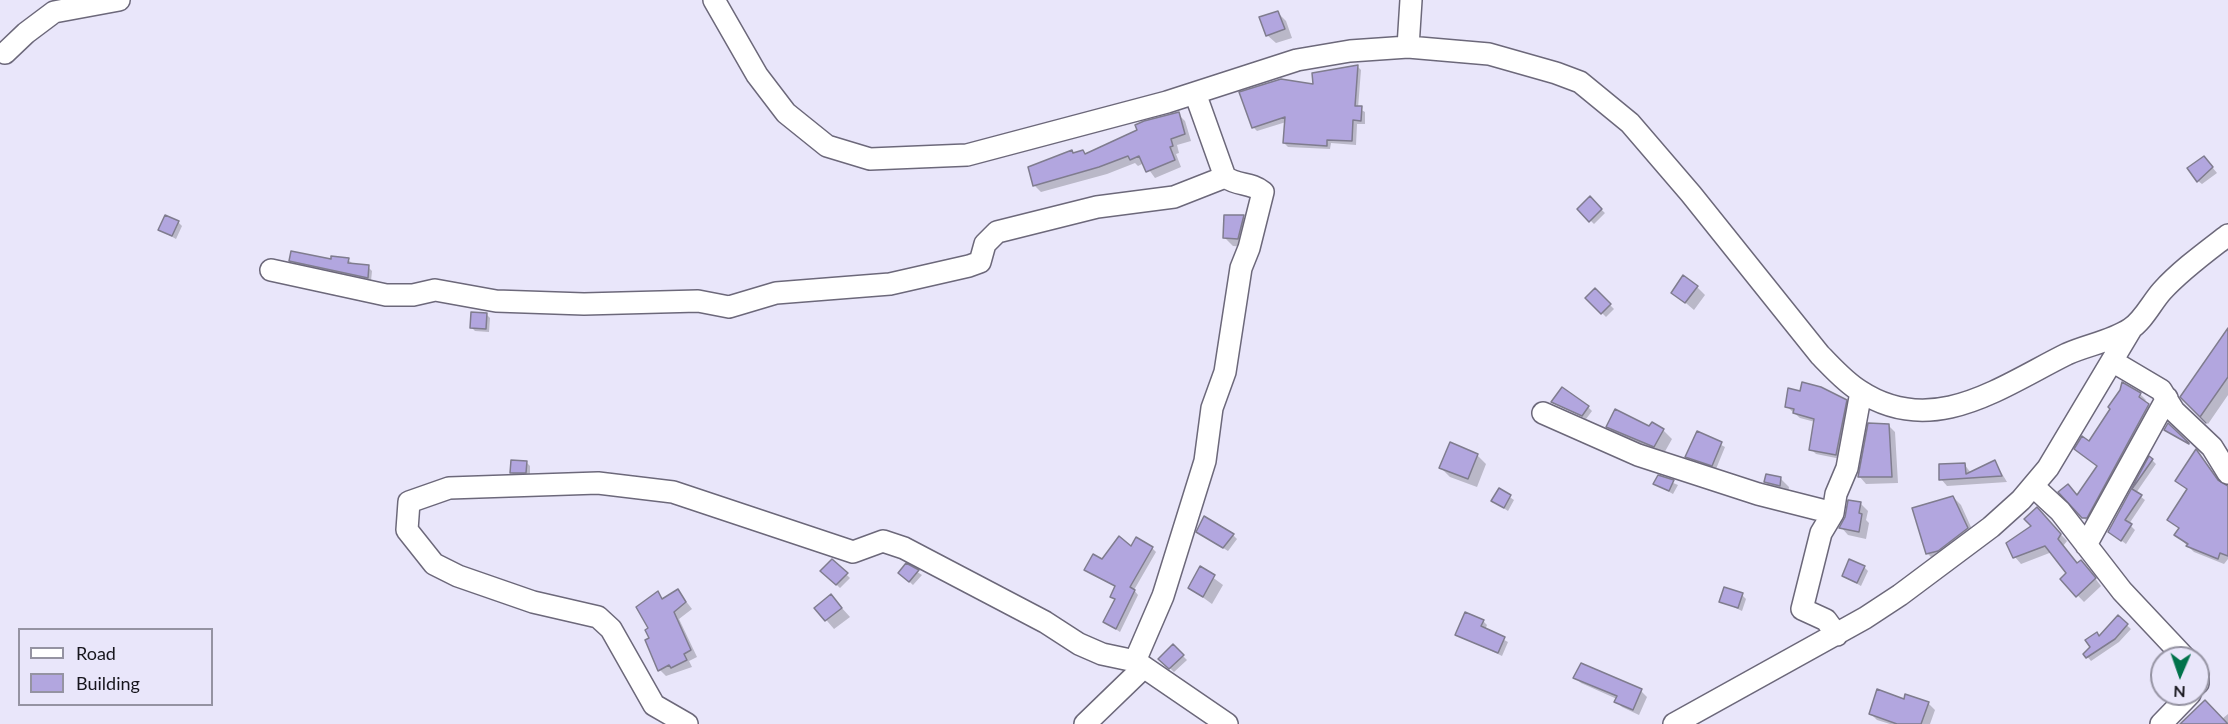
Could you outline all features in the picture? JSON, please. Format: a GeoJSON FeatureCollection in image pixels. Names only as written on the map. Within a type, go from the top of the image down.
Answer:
{"type":"FeatureCollection","features":[{"type":"Feature","properties":{"kind":"street"},"geometry":{"type":"LineString","coordinates":[[714,0],[757,75],[786,113],[826,146],[870,159],[967,155],[1034,139],[1195,93],[1297,60],[1350,51],[1408,47],[1489,54],[1556,73],[1588,88],[1630,123],[1820,355],[1861,392],[1892,405],[1919,411],[1973,402],[2023,380],[2067,354],[2131,329]]}},
{"type":"Feature","properties":{"kind":"street"},"geometry":{"type":"LineString","coordinates":[[1408,47],[1411,0]]}},
{"type":"Feature","properties":{"kind":"street"},"geometry":{"type":"LineString","coordinates":[[5,53],[26,33],[54,12],[109,1]]}},
{"type":"Feature","properties":{"kind":"street"},"geometry":{"type":"LineString","coordinates":[[1085,724],[1139,664],[1163,596],[1204,460],[1212,408],[1226,372],[1240,268],[1249,248],[1263,192],[1251,184],[1235,184],[1225,177],[1195,93]]}},
{"type":"Feature","properties":{"kind":"street"},"geometry":{"type":"LineString","coordinates":[[271,270],[386,295],[413,295],[435,290],[496,301],[584,304],[699,301],[729,307],[776,293],[890,284],[951,271],[980,262],[985,244],[997,232],[1088,209],[1174,197],[1225,177]]}},
{"type":"Feature","properties":{"kind":"street"},"geometry":{"type":"LineString","coordinates":[[1674,724],[1837,634],[1900,595],[1991,527],[2048,468],[2131,329],[2164,288],[2228,235]]}},
{"type":"Feature","properties":{"kind":"street"},"geometry":{"type":"LineString","coordinates":[[2112,360],[2161,390],[2174,411],[2212,447],[2228,473]]}},
{"type":"Feature","properties":{"kind":"street"},"geometry":{"type":"LineString","coordinates":[[1837,634],[1826,620],[1802,609],[1821,533],[1833,513],[1836,494],[1847,468],[1861,392]]}},
{"type":"Feature","properties":{"kind":"street"},"geometry":{"type":"LineString","coordinates":[[2086,545],[2167,398]]}},
{"type":"Feature","properties":{"kind":"street"},"geometry":{"type":"LineString","coordinates":[[1543,413],[1638,455],[1758,494],[1833,513]]}},
{"type":"Feature","properties":{"kind":"street"},"geometry":{"type":"LineString","coordinates":[[687,724],[654,705],[611,629],[598,617],[533,602],[459,576],[434,564],[407,530],[409,501],[449,488],[598,483],[673,492],[852,552],[883,541],[904,548],[1046,622],[1079,644],[1102,654],[1139,664],[1227,724]]}},
{"type":"Feature","properties":{"kind":"street"},"geometry":{"type":"LineString","coordinates":[[2033,486],[2060,511],[2122,591],[2174,646]]}},
{"type":"Feature","properties":{"kind":"street"},"geometry":{"type":"LineString","coordinates":[[2161,724],[2178,706]]}},
{"type":"Feature","properties":{"kind":"building"},"geometry":{"type":"Polygon","coordinates":[[[1278,11],[1285,29],[1266,36],[1259,17],[1278,11]]]}},
{"type":"Feature","properties":{"kind":"building"},"geometry":{"type":"Polygon","coordinates":[[[1358,65],[1355,106],[1362,106],[1361,121],[1353,120],[1352,141],[1327,140],[1327,146],[1283,143],[1285,117],[1252,128],[1239,92],[1281,79],[1313,84],[1312,73],[1358,65]]]}},
{"type":"Feature","properties":{"kind":"building"},"geometry":{"type":"Polygon","coordinates":[[[1179,112],[1185,134],[1171,139],[1173,146],[1170,147],[1175,160],[1146,172],[1139,156],[1130,160],[1128,156],[1033,186],[1028,167],[1072,150],[1073,153],[1083,150],[1085,154],[1137,130],[1135,125],[1179,112]]]}},
{"type":"Feature","properties":{"kind":"building"},"geometry":{"type":"Polygon","coordinates":[[[2204,156],[2213,167],[2197,182],[2187,168],[2204,156]]]}},
{"type":"Feature","properties":{"kind":"building"},"geometry":{"type":"Polygon","coordinates":[[[1590,196],[1602,209],[1589,222],[1577,209],[1590,196]]]}},
{"type":"Feature","properties":{"kind":"building"},"geometry":{"type":"Polygon","coordinates":[[[165,215],[179,221],[172,236],[158,230],[165,215]]]}},
{"type":"Feature","properties":{"kind":"building"},"geometry":{"type":"Polygon","coordinates":[[[1224,215],[1244,215],[1238,239],[1223,238],[1224,215]]]}},
{"type":"Feature","properties":{"kind":"building"},"geometry":{"type":"Polygon","coordinates":[[[291,251],[331,259],[331,256],[349,258],[348,263],[369,265],[368,278],[289,261],[291,251]]]}},
{"type":"Feature","properties":{"kind":"building"},"geometry":{"type":"Polygon","coordinates":[[[1683,275],[1698,286],[1685,303],[1671,293],[1683,275]]]}},
{"type":"Feature","properties":{"kind":"building"},"geometry":{"type":"Polygon","coordinates":[[[1595,288],[1611,304],[1601,314],[1585,298],[1595,288]]]}},
{"type":"Feature","properties":{"kind":"building"},"geometry":{"type":"Polygon","coordinates":[[[471,312],[487,313],[486,329],[470,328],[471,312]]]}},
{"type":"Feature","properties":{"kind":"building"},"geometry":{"type":"Polygon","coordinates":[[[2228,328],[2228,377],[2200,417],[2180,397],[2228,328]]]}},
{"type":"Feature","properties":{"kind":"building"},"geometry":{"type":"Polygon","coordinates":[[[1802,382],[1821,387],[1847,400],[1836,455],[1809,450],[1814,419],[1793,413],[1794,409],[1785,407],[1788,388],[1800,391],[1802,382]]]}},
{"type":"Feature","properties":{"kind":"building"},"geometry":{"type":"Polygon","coordinates":[[[2122,382],[2141,393],[2139,397],[2149,404],[2087,518],[2082,518],[2058,492],[2068,484],[2077,495],[2097,466],[2074,449],[2082,436],[2089,441],[2110,409],[2108,407],[2120,390],[2122,382]]]}},
{"type":"Feature","properties":{"kind":"building"},"geometry":{"type":"Polygon","coordinates":[[[1562,387],[1589,406],[1582,416],[1551,402],[1562,387]]]}},
{"type":"Feature","properties":{"kind":"building"},"geometry":{"type":"Polygon","coordinates":[[[1615,409],[1649,426],[1652,422],[1664,429],[1654,447],[1606,427],[1615,409]]]}},
{"type":"Feature","properties":{"kind":"building"},"geometry":{"type":"Polygon","coordinates":[[[1868,423],[1889,424],[1892,477],[1858,477],[1868,423]]]}},
{"type":"Feature","properties":{"kind":"building"},"geometry":{"type":"Polygon","coordinates":[[[2168,423],[2189,443],[2189,444],[2164,430],[2168,423]]]}},
{"type":"Feature","properties":{"kind":"building"},"geometry":{"type":"Polygon","coordinates":[[[1697,431],[1722,442],[1712,466],[1685,457],[1697,431]]]}},
{"type":"Feature","properties":{"kind":"building"},"geometry":{"type":"Polygon","coordinates":[[[1450,442],[1478,454],[1468,479],[1439,468],[1450,442]]]}},
{"type":"Feature","properties":{"kind":"building"},"geometry":{"type":"Polygon","coordinates":[[[2196,449],[2218,480],[2228,486],[2228,556],[2220,553],[2218,559],[2186,546],[2188,544],[2174,535],[2179,528],[2167,520],[2187,489],[2175,481],[2196,449]]]}},
{"type":"Feature","properties":{"kind":"building"},"geometry":{"type":"Polygon","coordinates":[[[2149,456],[2153,459],[2132,489],[2142,495],[2125,520],[2132,524],[2121,541],[2108,532],[2149,456]]]}},
{"type":"Feature","properties":{"kind":"building"},"geometry":{"type":"Polygon","coordinates":[[[511,460],[527,461],[526,473],[510,473],[511,460]]]}},
{"type":"Feature","properties":{"kind":"building"},"geometry":{"type":"Polygon","coordinates":[[[1995,460],[2002,476],[1939,480],[1939,464],[1965,463],[1966,474],[1995,460]]]}},
{"type":"Feature","properties":{"kind":"building"},"geometry":{"type":"Polygon","coordinates":[[[1766,474],[1781,477],[1780,486],[1764,482],[1766,474]]]}},
{"type":"Feature","properties":{"kind":"building"},"geometry":{"type":"Polygon","coordinates":[[[1658,475],[1674,480],[1669,491],[1653,484],[1658,475]]]}},
{"type":"Feature","properties":{"kind":"building"},"geometry":{"type":"Polygon","coordinates":[[[1499,488],[1511,495],[1504,508],[1491,501],[1499,488]]]}},
{"type":"Feature","properties":{"kind":"building"},"geometry":{"type":"Polygon","coordinates":[[[1953,496],[1968,528],[1938,551],[1926,554],[1912,508],[1953,496]]]}},
{"type":"Feature","properties":{"kind":"building"},"geometry":{"type":"Polygon","coordinates":[[[1848,500],[1861,502],[1859,532],[1839,528],[1845,517],[1848,500]]]}},
{"type":"Feature","properties":{"kind":"building"},"geometry":{"type":"Polygon","coordinates":[[[2037,507],[2061,534],[2058,539],[2077,563],[2081,560],[2096,578],[2076,597],[2060,579],[2066,573],[2045,546],[2013,558],[2006,543],[2031,526],[2024,519],[2037,507]]]}},
{"type":"Feature","properties":{"kind":"building"},"geometry":{"type":"Polygon","coordinates":[[[1204,516],[1234,534],[1223,548],[1196,532],[1204,516]]]}},
{"type":"Feature","properties":{"kind":"building"},"geometry":{"type":"Polygon","coordinates":[[[1119,536],[1131,546],[1136,537],[1153,547],[1130,587],[1135,590],[1116,629],[1103,622],[1115,599],[1110,597],[1115,586],[1084,570],[1093,554],[1102,559],[1119,536]]]}},
{"type":"Feature","properties":{"kind":"building"},"geometry":{"type":"Polygon","coordinates":[[[832,559],[848,573],[836,585],[820,571],[832,559]]]}},
{"type":"Feature","properties":{"kind":"building"},"geometry":{"type":"Polygon","coordinates":[[[1849,559],[1865,566],[1857,583],[1842,576],[1849,559]]]}},
{"type":"Feature","properties":{"kind":"building"},"geometry":{"type":"Polygon","coordinates":[[[906,563],[919,570],[909,582],[898,573],[906,563]]]}},
{"type":"Feature","properties":{"kind":"building"},"geometry":{"type":"Polygon","coordinates":[[[1200,566],[1215,575],[1203,597],[1188,588],[1200,566]]]}},
{"type":"Feature","properties":{"kind":"building"},"geometry":{"type":"Polygon","coordinates":[[[1724,587],[1743,593],[1738,608],[1719,602],[1724,587]]]}},
{"type":"Feature","properties":{"kind":"building"},"geometry":{"type":"Polygon","coordinates":[[[678,589],[686,602],[674,612],[691,650],[684,654],[687,660],[671,668],[669,665],[658,671],[645,640],[649,638],[645,630],[648,628],[636,607],[658,591],[662,599],[678,589]]]}},
{"type":"Feature","properties":{"kind":"building"},"geometry":{"type":"Polygon","coordinates":[[[831,594],[842,608],[825,621],[814,608],[831,594]]]}},
{"type":"Feature","properties":{"kind":"building"},"geometry":{"type":"Polygon","coordinates":[[[1465,612],[1484,620],[1481,626],[1505,637],[1498,653],[1455,635],[1465,612]]]}},
{"type":"Feature","properties":{"kind":"building"},"geometry":{"type":"Polygon","coordinates":[[[2118,615],[2128,624],[2115,639],[2086,658],[2083,654],[2090,647],[2085,640],[2097,632],[2099,636],[2118,615]]]}},
{"type":"Feature","properties":{"kind":"building"},"geometry":{"type":"Polygon","coordinates":[[[1173,644],[1184,655],[1169,669],[1158,659],[1173,644]]]}},
{"type":"Feature","properties":{"kind":"building"},"geometry":{"type":"Polygon","coordinates":[[[1581,663],[1642,689],[1633,710],[1614,702],[1617,696],[1573,678],[1581,663]]]}},
{"type":"Feature","properties":{"kind":"building"},"geometry":{"type":"Polygon","coordinates":[[[1877,689],[1904,699],[1905,694],[1929,702],[1921,724],[1897,724],[1869,714],[1877,689]]]}},
{"type":"Feature","properties":{"kind":"building"},"geometry":{"type":"Polygon","coordinates":[[[2210,705],[2228,724],[2180,724],[2199,706],[2210,705]]]}}]}
